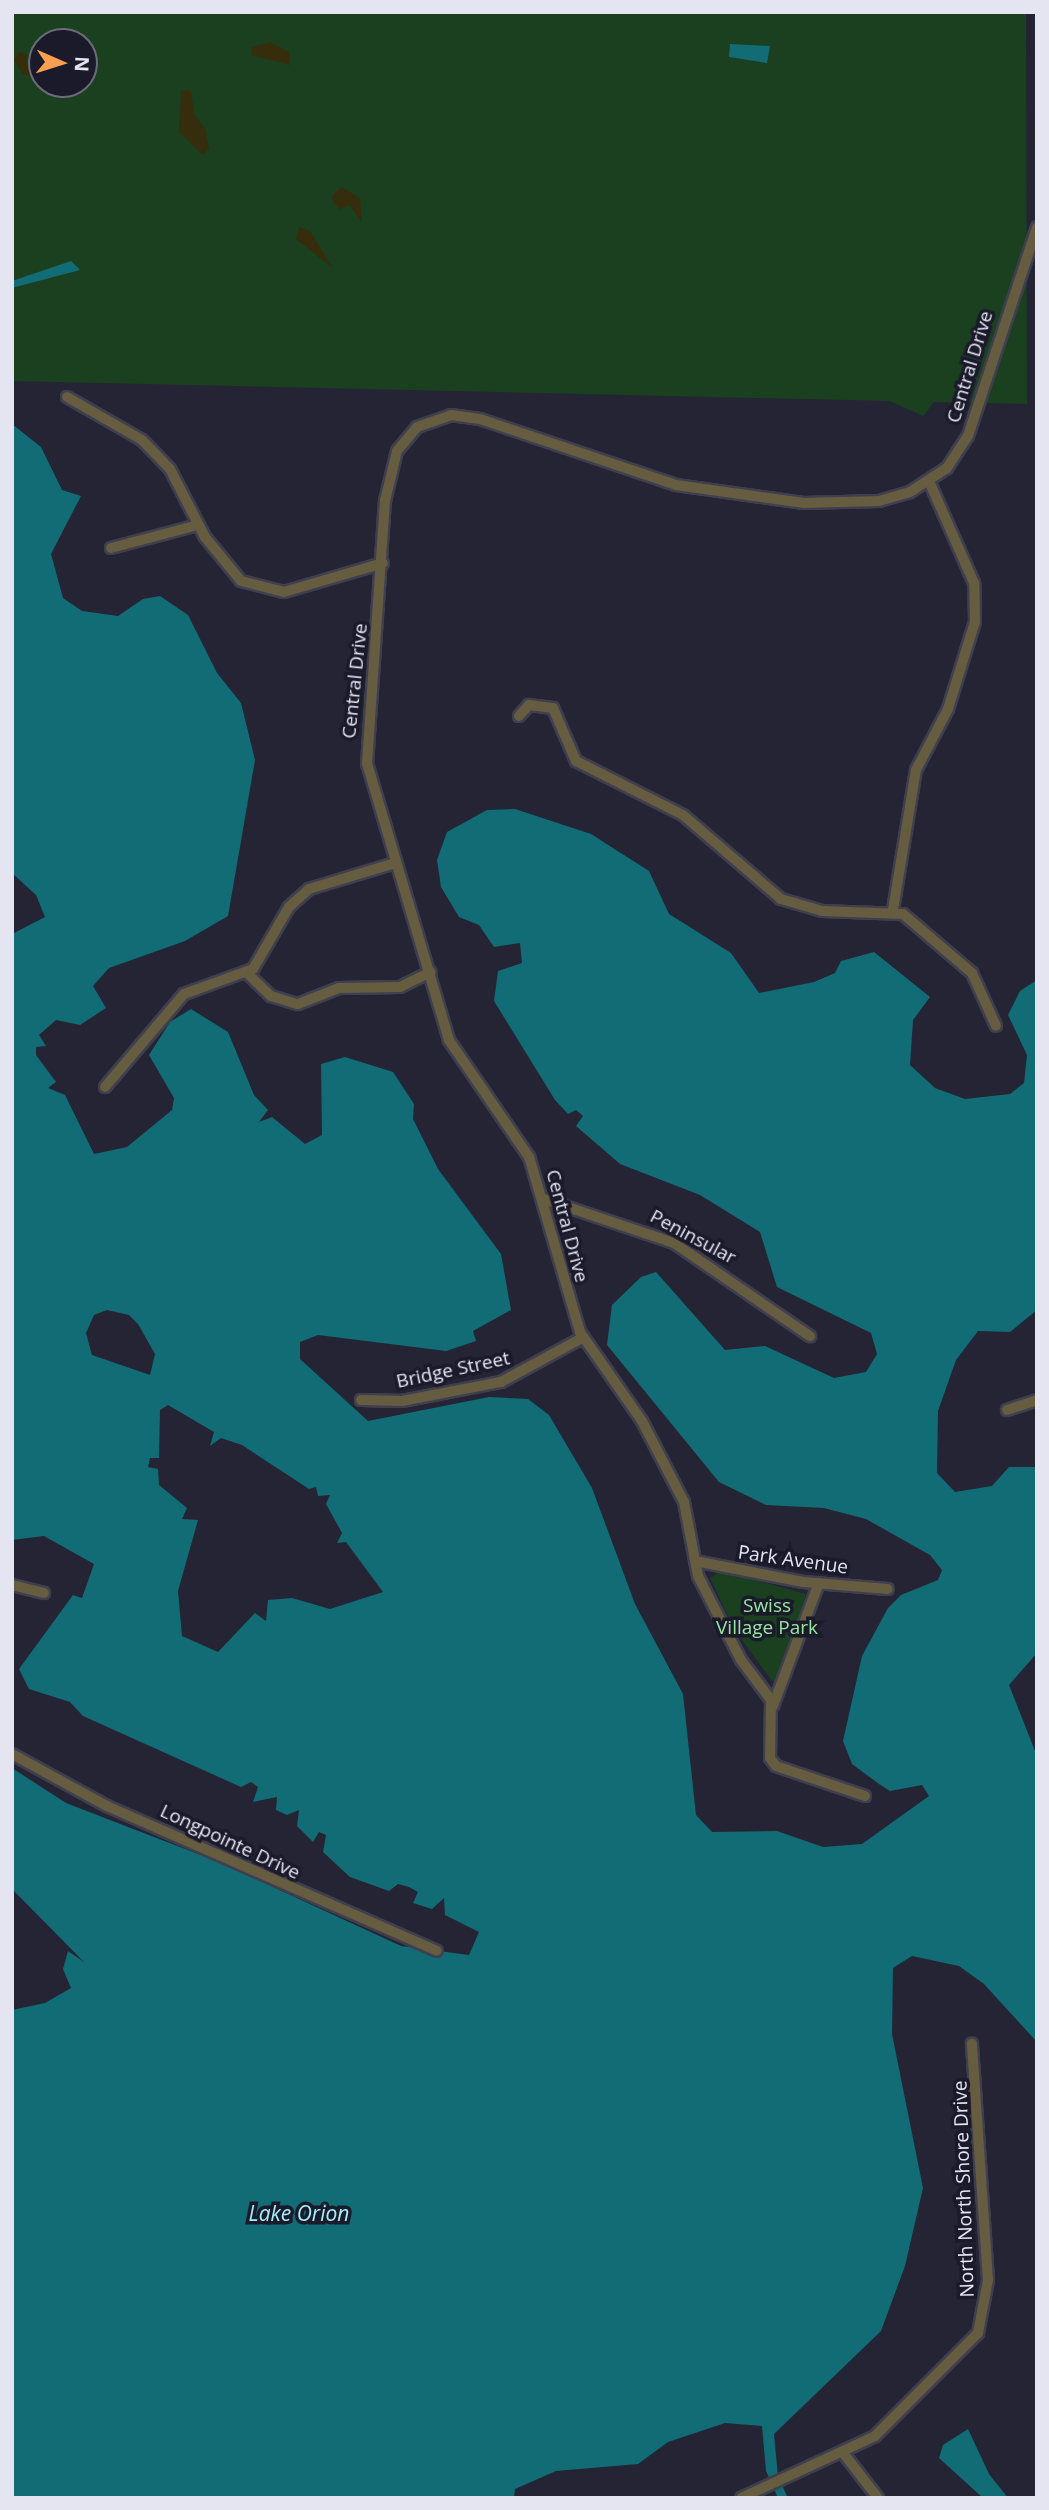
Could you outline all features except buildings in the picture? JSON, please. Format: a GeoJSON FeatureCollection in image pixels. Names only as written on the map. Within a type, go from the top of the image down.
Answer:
{"type":"FeatureCollection","features":[{"type":"Feature","properties":{"kind":"street","name":"Central Drive"},"geometry":{"type":"LineString","coordinates":[[773,1706],[725,1633],[695,1560],[684,1502],[670,1471],[584,1337],[529,1157],[450,1040],[431,972],[392,864],[369,777],[365,728],[391,467],[417,427],[434,416],[480,419],[676,485],[804,503],[879,501],[929,481],[968,436],[1037,227]]}},
{"type":"Feature","properties":{"kind":"street"},"geometry":{"type":"LineString","coordinates":[[67,397],[142,440],[170,469],[198,525],[221,562],[261,590],[310,587],[383,563]]}},
{"type":"Feature","properties":{"kind":"street"},"geometry":{"type":"LineString","coordinates":[[893,910],[916,770],[948,709],[975,622],[974,583],[929,481]]}},
{"type":"Feature","properties":{"kind":"street"},"geometry":{"type":"LineString","coordinates":[[111,548],[198,525]]}},
{"type":"Feature","properties":{"kind":"street"},"geometry":{"type":"LineString","coordinates":[[519,716],[530,705],[553,709],[576,761],[683,815],[781,899],[822,911],[893,910],[972,973],[996,1026]]}},
{"type":"Feature","properties":{"kind":"street"},"geometry":{"type":"LineString","coordinates":[[105,1087],[184,993],[246,972],[264,955],[289,907],[309,889],[392,864]]}},
{"type":"Feature","properties":{"kind":"street"},"geometry":{"type":"LineString","coordinates":[[246,972],[271,996],[298,1004],[339,988],[400,987],[431,972]]}},
{"type":"Feature","properties":{"kind":"street","name":"Peninsular"},"geometry":{"type":"LineString","coordinates":[[544,1199],[674,1243],[810,1336]]}},
{"type":"Feature","properties":{"kind":"street","name":"Bridge Street"},"geometry":{"type":"LineString","coordinates":[[361,1400],[401,1401],[501,1382],[584,1337]]}},
{"type":"Feature","properties":{"kind":"street"},"geometry":{"type":"LineString","coordinates":[[1007,1410],[1037,1400]]}},
{"type":"Feature","properties":{"kind":"street","name":"Park Avenue"},"geometry":{"type":"LineString","coordinates":[[695,1560],[819,1583],[888,1589]]}},
{"type":"Feature","properties":{"kind":"street"},"geometry":{"type":"LineString","coordinates":[[819,1583],[785,1688],[773,1706],[770,1758],[776,1766],[865,1796]]}},
{"type":"Feature","properties":{"kind":"street"},"geometry":{"type":"LineString","coordinates":[[12,1585],[44,1593]]}},
{"type":"Feature","properties":{"kind":"street","name":"Longpointe Drive"},"geometry":{"type":"LineString","coordinates":[[12,1754],[107,1806],[437,1951]]}},
{"type":"Feature","properties":{"kind":"street","name":"North North Shore Drive"},"geometry":{"type":"LineString","coordinates":[[741,2498],[844,2454],[875,2436],[978,2333],[988,2280],[972,2044]]}},
{"type":"Feature","properties":{"kind":"street"},"geometry":{"type":"LineString","coordinates":[[844,2454],[878,2498]]}},
{"type":"Feature","properties":{"kind":"green space"},"geometry":{"type":"Polygon","coordinates":[[[12,12],[1026,12],[1027,404],[934,402],[923,416],[890,401],[12,381],[12,12]]]}},
{"type":"Feature","properties":{"kind":"green space","name":"Swiss Village Park"},"geometry":{"type":"Polygon","coordinates":[[[721,1571],[806,1594],[778,1681],[772,1681],[734,1629],[710,1578],[721,1571]]]}},
{"type":"Feature","properties":{"kind":"sand"},"geometry":{"type":"Polygon","coordinates":[[[270,42],[289,52],[290,65],[251,55],[252,47],[270,42]]]}},
{"type":"Feature","properties":{"kind":"sand"},"geometry":{"type":"Polygon","coordinates":[[[19,52],[28,55],[28,76],[22,73],[14,60],[19,52]]]}},
{"type":"Feature","properties":{"kind":"sand"},"geometry":{"type":"Polygon","coordinates":[[[181,90],[191,91],[194,114],[205,128],[209,148],[203,155],[179,132],[181,90]]]}},
{"type":"Feature","properties":{"kind":"sand"},"geometry":{"type":"Polygon","coordinates":[[[341,187],[360,198],[362,223],[350,205],[339,209],[331,197],[341,187]]]}},
{"type":"Feature","properties":{"kind":"sand"},"geometry":{"type":"Polygon","coordinates":[[[299,227],[310,231],[333,268],[296,239],[299,227]]]}},
{"type":"Feature","properties":{"kind":"water"},"geometry":{"type":"Polygon","coordinates":[[[730,44],[770,46],[767,63],[729,57],[730,44]]]}},
{"type":"Feature","properties":{"kind":"water"},"geometry":{"type":"Polygon","coordinates":[[[71,261],[80,270],[12,288],[12,281],[71,261]]]}},
{"type":"Feature","properties":{"kind":"water","name":"Lake Orion"},"geometry":{"type":"Polygon","coordinates":[[[12,424],[41,447],[62,490],[81,496],[51,554],[63,598],[82,611],[118,616],[143,599],[160,596],[188,615],[217,673],[241,703],[255,760],[228,916],[185,941],[109,968],[93,986],[106,1008],[80,1025],[56,1020],[39,1035],[46,1046],[36,1047],[36,1055],[56,1082],[48,1088],[65,1095],[94,1154],[127,1147],[172,1110],[174,1098],[149,1055],[170,1022],[191,1009],[228,1032],[254,1095],[268,1110],[259,1122],[272,1117],[305,1144],[322,1135],[321,1064],[345,1057],[393,1072],[414,1104],[413,1119],[438,1169],[501,1254],[511,1310],[473,1331],[476,1341],[446,1351],[318,1335],[300,1342],[300,1359],[368,1421],[489,1397],[528,1399],[549,1415],[592,1488],[635,1604],[683,1694],[696,1815],[712,1832],[777,1831],[823,1847],[862,1844],[929,1796],[922,1785],[890,1791],[879,1784],[852,1764],[843,1741],[862,1656],[888,1608],[901,1595],[938,1580],[942,1570],[930,1555],[866,1519],[824,1508],[766,1505],[719,1482],[607,1345],[612,1305],[641,1277],[656,1272],[725,1350],[765,1346],[834,1378],[866,1372],[877,1354],[871,1333],[777,1287],[760,1232],[700,1195],[620,1164],[576,1126],[583,1116],[576,1110],[568,1114],[555,1100],[494,1001],[498,971],[522,963],[520,943],[494,947],[479,925],[459,917],[441,887],[437,860],[447,832],[487,810],[515,809],[591,834],[649,871],[669,914],[731,953],[759,993],[814,982],[835,973],[841,961],[874,952],[930,997],[913,1020],[910,1065],[935,1088],[965,1099],[1010,1094],[1024,1083],[1027,1055],[1008,1015],[1020,991],[1037,980],[1037,1310],[1010,1332],[978,1331],[956,1360],[938,1411],[937,1473],[955,1492],[992,1486],[1009,1467],[1037,1467],[1037,1653],[1009,1685],[1037,1756],[1037,2042],[984,1984],[959,1966],[912,1956],[893,1968],[892,2034],[923,2188],[905,2266],[881,2331],[774,2434],[778,2477],[788,2498],[778,2498],[766,2471],[762,2426],[725,2423],[668,2442],[638,2464],[556,2471],[515,2489],[514,2498],[12,2498],[12,2010],[45,2003],[71,1988],[63,1969],[68,1951],[84,1962],[12,1889],[12,1768],[66,1803],[219,1862],[401,1946],[469,1955],[479,1932],[445,1915],[444,1898],[432,1909],[413,1903],[418,1892],[409,1887],[398,1884],[389,1891],[350,1877],[323,1852],[326,1835],[319,1832],[313,1842],[297,1826],[299,1810],[287,1815],[276,1810],[277,1797],[253,1802],[258,1787],[251,1782],[241,1787],[83,1716],[70,1702],[29,1689],[19,1669],[73,1595],[82,1598],[94,1564],[44,1536],[12,1540],[12,934],[45,917],[36,895],[12,873],[12,424]],[[107,1310],[94,1315],[86,1333],[92,1355],[150,1375],[155,1354],[138,1324],[129,1315],[107,1310]],[[168,1405],[160,1410],[159,1458],[150,1458],[148,1467],[158,1469],[159,1485],[187,1508],[182,1519],[198,1520],[178,1591],[182,1636],[218,1652],[255,1613],[266,1621],[268,1600],[292,1598],[330,1609],[383,1592],[346,1542],[337,1543],[342,1533],[326,1504],[330,1495],[318,1496],[316,1487],[309,1489],[242,1445],[221,1438],[210,1446],[214,1432],[168,1405]]]}},
{"type":"Feature","properties":{"kind":"water"},"geometry":{"type":"Polygon","coordinates":[[[968,2429],[989,2474],[1008,2498],[983,2498],[939,2458],[943,2445],[968,2429]]]}}]}
